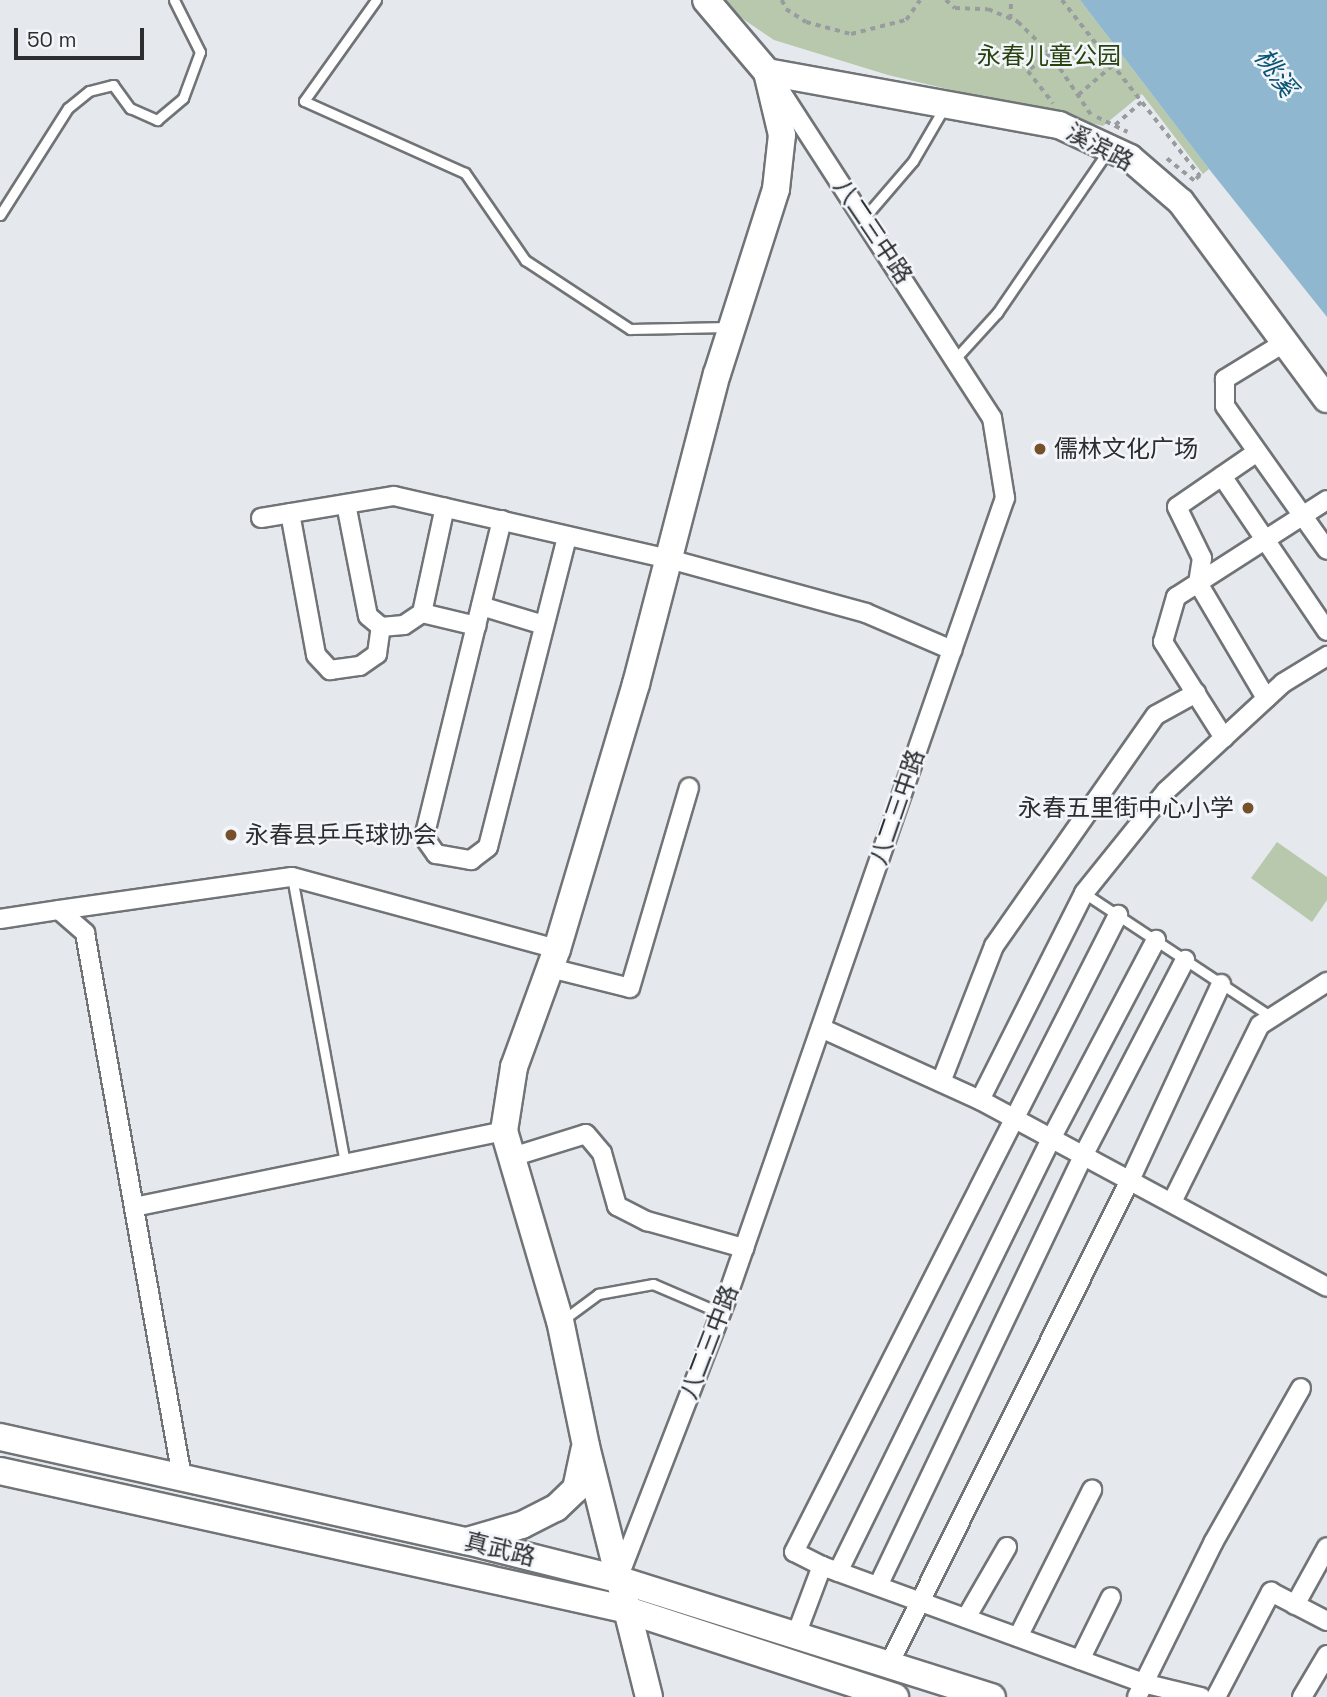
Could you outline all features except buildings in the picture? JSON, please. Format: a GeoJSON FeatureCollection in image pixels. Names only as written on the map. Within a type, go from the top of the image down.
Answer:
{"type":"FeatureCollection","features":[{"type":"Feature","properties":{"kind":"main road","name":"八二三中路"},"geometry":{"type":"LineString","coordinates":[[649,1697],[624,1609],[560,1321],[504,1131],[514,1067],[554,958],[732,327],[776,189],[782,135],[767,72],[706,0]]}},
{"type":"Feature","properties":{"kind":"main road","name":"溪滨路"},"geometry":{"type":"LineString","coordinates":[[767,72],[1101,132],[1181,202],[1287,341],[1327,399]]}},
{"type":"Feature","properties":{"kind":"main road","name":"真武路"},"geometry":{"type":"LineString","coordinates":[[0,1437],[467,1541],[617,1579],[796,1635],[886,1685]]}},
{"type":"Feature","properties":{"kind":"main road"},"geometry":{"type":"LineString","coordinates":[[467,1541],[522,1525],[556,1507],[576,1489],[586,1446]]}},
{"type":"Feature","properties":{"kind":"main road","name":"真武路"},"geometry":{"type":"LineString","coordinates":[[0,1471],[624,1609],[886,1685],[992,1697]]}},
{"type":"Feature","properties":{"kind":"street","name":"八二三中路"},"geometry":{"type":"LineString","coordinates":[[617,1579],[721,1313],[1005,498],[992,418],[956,358],[767,72]]}},
{"type":"Feature","properties":{"kind":"street"},"geometry":{"type":"LineString","coordinates":[[1287,341],[1225,379],[1225,407],[1327,550]]}},
{"type":"Feature","properties":{"kind":"street"},"geometry":{"type":"LineString","coordinates":[[1257,452],[1177,507],[1202,558],[1198,583],[1266,698]]}},
{"type":"Feature","properties":{"kind":"street"},"geometry":{"type":"LineString","coordinates":[[1222,476],[1268,538],[1327,631]]}},
{"type":"Feature","properties":{"kind":"street"},"geometry":{"type":"LineString","coordinates":[[261,518],[394,496],[668,559],[866,613],[953,650]]}},
{"type":"Feature","properties":{"kind":"street"},"geometry":{"type":"LineString","coordinates":[[1224,738],[1163,642],[1176,597],[1327,500]]}},
{"type":"Feature","properties":{"kind":"street"},"geometry":{"type":"LineString","coordinates":[[346,504],[368,616],[381,627],[404,625],[422,613],[444,507]]}},
{"type":"Feature","properties":{"kind":"street"},"geometry":{"type":"LineString","coordinates":[[290,513],[316,655],[330,670],[360,666],[377,653],[381,627]]}},
{"type":"Feature","properties":{"kind":"street"},"geometry":{"type":"LineString","coordinates":[[502,520],[424,837],[436,854],[471,860],[488,847],[567,536]]}},
{"type":"Feature","properties":{"kind":"street"},"geometry":{"type":"LineString","coordinates":[[481,606],[544,625]]}},
{"type":"Feature","properties":{"kind":"street"},"geometry":{"type":"LineString","coordinates":[[422,613],[476,626]]}},
{"type":"Feature","properties":{"kind":"street"},"geometry":{"type":"LineString","coordinates":[[980,1100],[1084,893],[1166,791],[1266,698],[1327,656]]}},
{"type":"Feature","properties":{"kind":"street"},"geometry":{"type":"LineString","coordinates":[[941,1082],[994,946],[1156,715],[1196,693]]}},
{"type":"Feature","properties":{"kind":"street"},"geometry":{"type":"LineString","coordinates":[[0,919],[292,877],[554,958],[630,988],[689,788]]}},
{"type":"Feature","properties":{"kind":"street"},"geometry":{"type":"LineString","coordinates":[[58,910],[85,933],[182,1477]]}},
{"type":"Feature","properties":{"kind":"street"},"geometry":{"type":"LineString","coordinates":[[1118,915],[1012,1116],[794,1552],[830,1569],[1080,1660],[1140,1690],[1201,1697]]}},
{"type":"Feature","properties":{"kind":"street"},"geometry":{"type":"LineString","coordinates":[[796,1635],[1156,940]]}},
{"type":"Feature","properties":{"kind":"street"},"geometry":{"type":"LineString","coordinates":[[878,1586],[1084,1154],[1185,960]]}},
{"type":"Feature","properties":{"kind":"street"},"geometry":{"type":"LineString","coordinates":[[1173,1200],[1260,1024],[1327,982]]}},
{"type":"Feature","properties":{"kind":"street"},"geometry":{"type":"LineString","coordinates":[[886,1685],[921,1601],[1131,1178],[1221,984]]}},
{"type":"Feature","properties":{"kind":"street"},"geometry":{"type":"LineString","coordinates":[[821,1028],[1012,1116],[1173,1200],[1327,1287]]}},
{"type":"Feature","properties":{"kind":"street"},"geometry":{"type":"LineString","coordinates":[[134,1207],[504,1131]]}},
{"type":"Feature","properties":{"kind":"street"},"geometry":{"type":"LineString","coordinates":[[512,1157],[586,1134],[603,1153],[618,1206],[647,1221],[744,1248]]}},
{"type":"Feature","properties":{"kind":"street"},"geometry":{"type":"LineString","coordinates":[[1140,1690],[1213,1544],[1301,1388]]}},
{"type":"Feature","properties":{"kind":"street"},"geometry":{"type":"LineString","coordinates":[[1018,1637],[1093,1490]]}},
{"type":"Feature","properties":{"kind":"street"},"geometry":{"type":"LineString","coordinates":[[966,1618],[1007,1547]]}},
{"type":"Feature","properties":{"kind":"street"},"geometry":{"type":"LineString","coordinates":[[1295,1605],[1327,1547]]}},
{"type":"Feature","properties":{"kind":"street"},"geometry":{"type":"LineString","coordinates":[[1216,1697],[1270,1592],[1327,1621]]}},
{"type":"Feature","properties":{"kind":"street"},"geometry":{"type":"LineString","coordinates":[[1080,1660],[1111,1597]]}},
{"type":"Feature","properties":{"kind":"street"},"geometry":{"type":"LineString","coordinates":[[1302,1697],[1327,1655]]}},
{"type":"Feature","properties":{"kind":"lane"},"geometry":{"type":"LineString","coordinates":[[0,215],[68,108],[89,91],[113,85],[130,108],[157,120],[183,97],[200,52],[174,0]]}},
{"type":"Feature","properties":{"kind":"lane"},"geometry":{"type":"LineString","coordinates":[[376,0],[304,101],[465,173],[525,260],[630,329],[732,327]]}},
{"type":"Feature","properties":{"kind":"lane"},"geometry":{"type":"LineString","coordinates":[[864,218],[913,161],[947,103]]}},
{"type":"Feature","properties":{"kind":"lane"},"geometry":{"type":"LineString","coordinates":[[956,358],[997,313],[1101,132]]}},
{"type":"Feature","properties":{"kind":"lane"},"geometry":{"type":"LineString","coordinates":[[292,877],[345,1163]]}},
{"type":"Feature","properties":{"kind":"lane"},"geometry":{"type":"LineString","coordinates":[[1084,893],[1271,1017]]}},
{"type":"Feature","properties":{"kind":"lane"},"geometry":{"type":"LineString","coordinates":[[560,1321],[598,1294],[653,1284],[721,1313]]}},
{"type":"Feature","properties":{"kind":"path"},"geometry":{"type":"LineString","coordinates":[[782,0],[786,9],[806,22],[851,34],[878,31],[906,20],[920,0]]}},
{"type":"Feature","properties":{"kind":"path"},"geometry":{"type":"LineString","coordinates":[[946,0],[955,8],[988,9],[1010,19],[1050,54],[1101,132]]}},
{"type":"Feature","properties":{"kind":"path"},"geometry":{"type":"LineString","coordinates":[[1010,19],[1011,0]]}},
{"type":"Feature","properties":{"kind":"path"},"geometry":{"type":"LineString","coordinates":[[1062,0],[1200,176],[1194,181],[1157,151]]}},
{"type":"Feature","properties":{"kind":"path"},"geometry":{"type":"LineString","coordinates":[[1050,54],[1028,71],[1054,104],[1067,108]]}},
{"type":"Feature","properties":{"kind":"path"},"geometry":{"type":"LineString","coordinates":[[1078,95],[1113,65]]}},
{"type":"Feature","properties":{"kind":"path"},"geometry":{"type":"LineString","coordinates":[[1101,132],[1141,102]]}},
{"type":"Feature","properties":{"kind":"path"},"geometry":{"type":"LineString","coordinates":[[1080,111],[1101,132],[1135,136]]}},
{"type":"Feature","properties":{"kind":"green space","name":"永春儿童公园"},"geometry":{"type":"Polygon","coordinates":[[[722,0],[1080,0],[1209,169],[1203,174],[1142,94],[1103,126],[888,75],[774,40],[728,9],[722,0]]]}},
{"type":"Feature","properties":{"kind":"green space"},"geometry":{"type":"Polygon","coordinates":[[[1277,842],[1327,877],[1327,900],[1312,922],[1251,878],[1277,842]]]}},
{"type":"Feature","properties":{"kind":"water","name":"桃溪"},"geometry":{"type":"Polygon","coordinates":[[[1080,0],[1327,0],[1327,317],[1209,169],[1080,0]]]}},
{"type":"Feature","properties":{"kind":"place","name":"儒林文化广场"},"geometry":{"type":"Point","coordinates":[1040,449]}},
{"type":"Feature","properties":{"kind":"place","name":"永春五里街中心小学"},"geometry":{"type":"Point","coordinates":[1248,808]}},
{"type":"Feature","properties":{"kind":"place","name":"永春县乒乓球协会"},"geometry":{"type":"Point","coordinates":[231,835]}}]}
